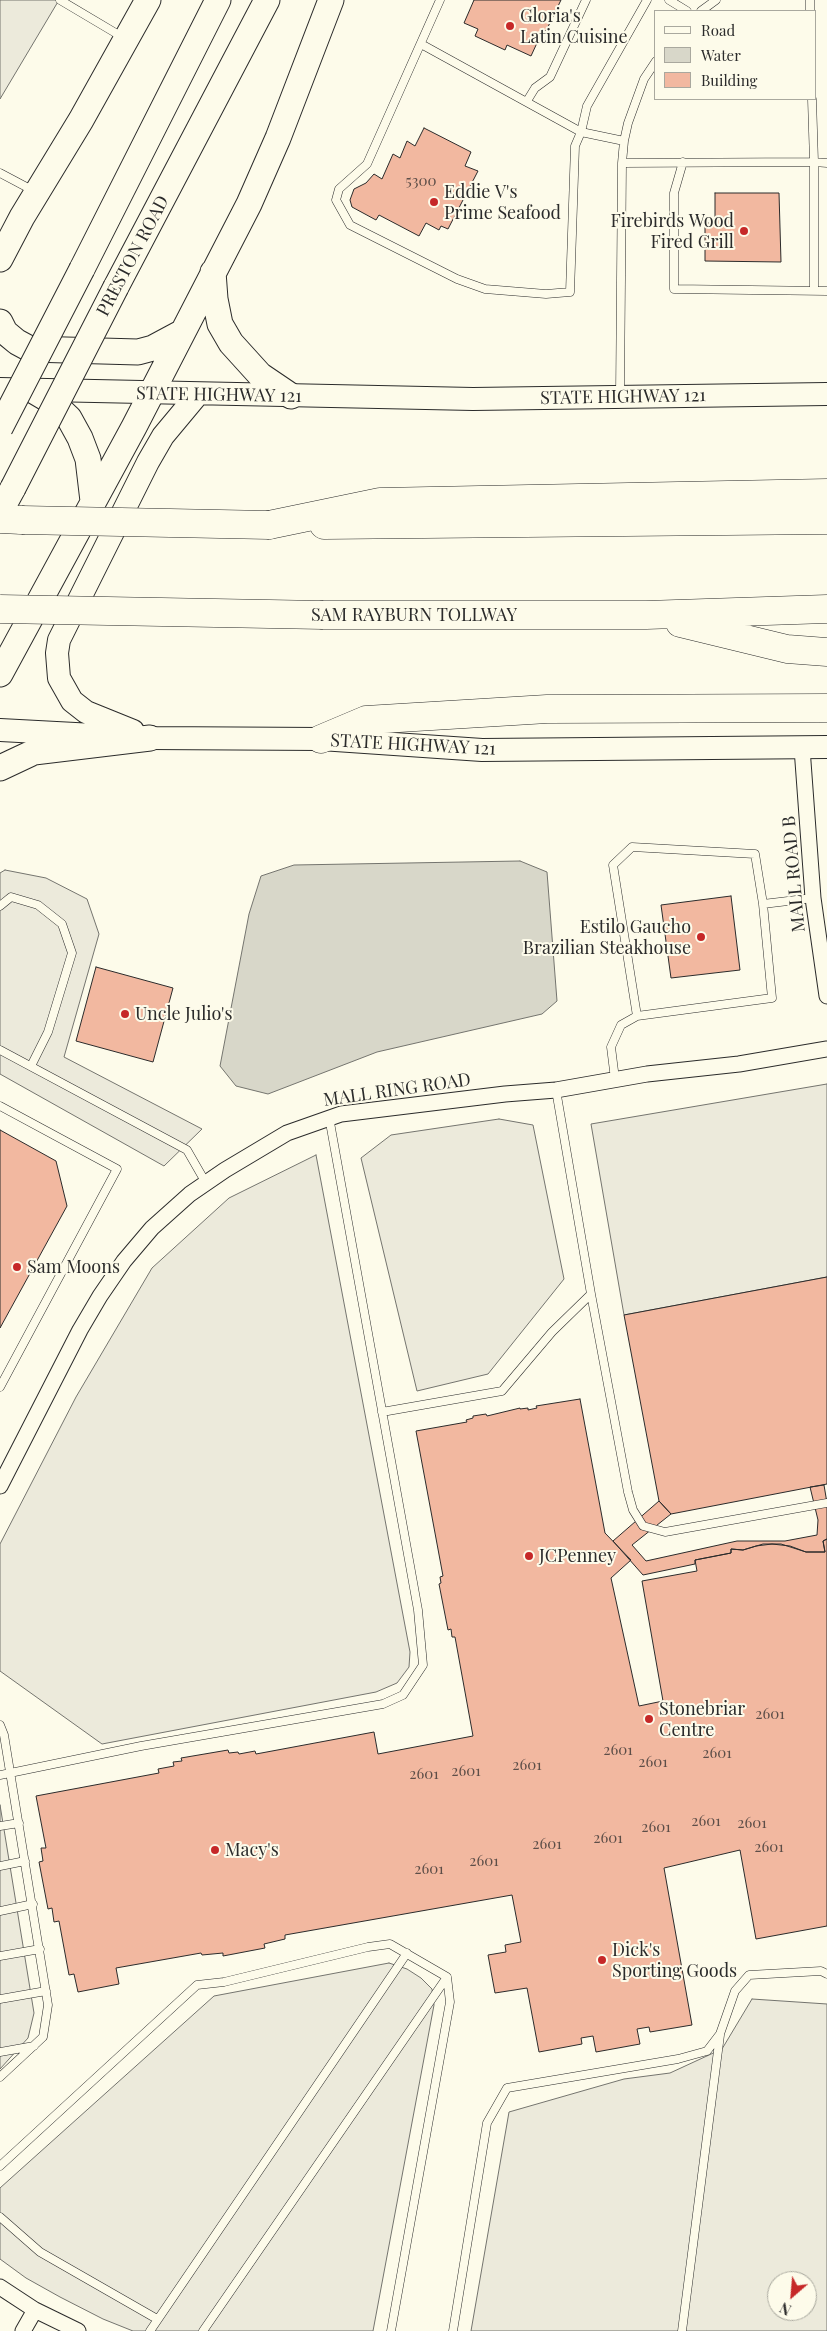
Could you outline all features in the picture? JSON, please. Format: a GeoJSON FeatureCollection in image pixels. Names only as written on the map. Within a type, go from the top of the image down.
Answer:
{"type":"FeatureCollection","features":[{"type":"Feature","properties":{"kind":"highway"},"geometry":{"type":"LineString","coordinates":[[0,519],[269,524],[375,514],[827,493]]}},
{"type":"Feature","properties":{"kind":"highway"},"geometry":{"type":"LineString","coordinates":[[375,514],[827,520]]}},
{"type":"Feature","properties":{"kind":"highway","name":"SAM RAYBURN TOLLWAY"},"geometry":{"type":"LineString","coordinates":[[0,609],[323,615],[646,615],[827,609]]}},
{"type":"Feature","properties":{"kind":"highway"},"geometry":{"type":"LineString","coordinates":[[646,615],[787,649],[827,652]]}},
{"type":"Feature","properties":{"kind":"highway"},"geometry":{"type":"LineString","coordinates":[[321,739],[366,720],[547,709],[827,708]]}},
{"type":"Feature","properties":{"kind":"main road"},"geometry":{"type":"LineString","coordinates":[[0,259],[36,192],[81,120],[148,0]]}},
{"type":"Feature","properties":{"kind":"main road"},"geometry":{"type":"LineString","coordinates":[[0,428],[218,0]]}},
{"type":"Feature","properties":{"kind":"main road","name":"PRESTON ROAD"},"geometry":{"type":"LineString","coordinates":[[0,512],[267,0]]}},
{"type":"Feature","properties":{"kind":"main road"},"geometry":{"type":"LineString","coordinates":[[0,674],[93,502],[249,204],[278,138],[331,0]]}},
{"type":"Feature","properties":{"kind":"main road"},"geometry":{"type":"LineString","coordinates":[[213,272],[215,299],[220,324],[231,343],[246,362],[260,375],[291,396]]}},
{"type":"Feature","properties":{"kind":"main road"},"geometry":{"type":"LineString","coordinates":[[0,322],[5,332],[17,342],[30,349],[138,352],[153,348],[181,333]]}},
{"type":"Feature","properties":{"kind":"main road","name":"STATE HIGHWAY 121"},"geometry":{"type":"LineString","coordinates":[[0,389],[473,399],[827,394]]}},
{"type":"Feature","properties":{"kind":"main road"},"geometry":{"type":"LineString","coordinates":[[34,391],[51,401],[68,418],[80,438],[88,459],[93,502]]}},
{"type":"Feature","properties":{"kind":"main road"},"geometry":{"type":"LineString","coordinates":[[150,738],[86,712],[72,700],[59,678],[57,653],[59,640],[148,462],[163,436],[198,394]]}},
{"type":"Feature","properties":{"kind":"main road","name":"STATE HIGHWAY 121"},"geometry":{"type":"LineString","coordinates":[[0,730],[150,738],[321,739],[482,750],[827,747]]}},
{"type":"Feature","properties":{"kind":"main road"},"geometry":{"type":"LineString","coordinates":[[0,768],[34,752],[150,738]]}},
{"type":"Feature","properties":{"kind":"street","name":"MALL ROAD B"},"geometry":{"type":"LineString","coordinates":[[802,748],[813,898],[827,996]]}},
{"type":"Feature","properties":{"kind":"street","name":"MALL RING ROAD"},"geometry":{"type":"LineString","coordinates":[[0,1486],[62,1364],[107,1285],[152,1228],[178,1204],[206,1183],[287,1133],[329,1116],[505,1094],[556,1090],[616,1079],[739,1064],[827,1049]]}},
{"type":"Feature","properties":{"kind":"street"},"geometry":{"type":"LineString","coordinates":[[0,2287],[70,2330]]}},
{"type":"Feature","properties":{"kind":"street"},"geometry":{"type":"LineString","coordinates":[[23,2331],[35,2310]]}},
{"type":"Feature","properties":{"kind":"lane"},"geometry":{"type":"LineString","coordinates":[[60,0],[126,39]]}},
{"type":"Feature","properties":{"kind":"lane"},"geometry":{"type":"LineString","coordinates":[[440,0],[367,164],[339,189],[336,200],[350,224],[457,279],[485,289],[546,294],[570,292],[573,159],[587,106],[647,0]]}},
{"type":"Feature","properties":{"kind":"lane"},"geometry":{"type":"LineString","coordinates":[[527,101],[534,88],[550,77],[586,0]]}},
{"type":"Feature","properties":{"kind":"lane"},"geometry":{"type":"LineString","coordinates":[[669,0],[685,10]]}},
{"type":"Feature","properties":{"kind":"lane"},"geometry":{"type":"LineString","coordinates":[[702,10],[716,0]]}},
{"type":"Feature","properties":{"kind":"lane"},"geometry":{"type":"LineString","coordinates":[[420,44],[581,132],[624,141]]}},
{"type":"Feature","properties":{"kind":"lane"},"geometry":{"type":"LineString","coordinates":[[620,397],[622,163],[624,141],[628,123],[644,79],[654,65]]}},
{"type":"Feature","properties":{"kind":"lane"},"geometry":{"type":"LineString","coordinates":[[812,100],[814,291]]}},
{"type":"Feature","properties":{"kind":"lane"},"geometry":{"type":"LineString","coordinates":[[683,162],[674,193],[674,289],[827,291]]}},
{"type":"Feature","properties":{"kind":"lane"},"geometry":{"type":"LineString","coordinates":[[622,163],[827,163]]}},
{"type":"Feature","properties":{"kind":"lane"},"geometry":{"type":"LineString","coordinates":[[0,173],[36,192]]}},
{"type":"Feature","properties":{"kind":"lane"},"geometry":{"type":"LineString","coordinates":[[616,1079],[611,1047],[621,1025],[637,1016],[772,998],[756,854],[632,847],[613,865],[637,1016]]}},
{"type":"Feature","properties":{"kind":"lane"},"geometry":{"type":"LineString","coordinates":[[0,906],[12,897],[38,904],[62,924],[72,953],[48,1032],[31,1066]]}},
{"type":"Feature","properties":{"kind":"lane"},"geometry":{"type":"LineString","coordinates":[[763,904],[813,898]]}},
{"type":"Feature","properties":{"kind":"lane"},"geometry":{"type":"LineString","coordinates":[[0,1050],[187,1150],[206,1183]]}},
{"type":"Feature","properties":{"kind":"lane"},"geometry":{"type":"LineString","coordinates":[[556,1090],[591,1294],[633,1510],[644,1526],[665,1532],[827,1503]]}},
{"type":"Feature","properties":{"kind":"lane"},"geometry":{"type":"LineString","coordinates":[[0,1106],[117,1169],[0,1387]]}},
{"type":"Feature","properties":{"kind":"lane"},"geometry":{"type":"LineString","coordinates":[[0,1775],[141,1746],[383,1704],[403,1695],[423,1665],[418,1610],[329,1116]]}},
{"type":"Feature","properties":{"kind":"lane"},"geometry":{"type":"LineString","coordinates":[[382,1412],[502,1391],[552,1332],[591,1294]]}},
{"type":"Feature","properties":{"kind":"lane"},"geometry":{"type":"LineString","coordinates":[[0,1724],[4,1735],[19,1822],[48,2005],[43,2037],[0,2077]]}},
{"type":"Feature","properties":{"kind":"lane"},"geometry":{"type":"LineString","coordinates":[[0,1826],[19,1822]]}},
{"type":"Feature","properties":{"kind":"lane"},"geometry":{"type":"LineString","coordinates":[[0,1866],[25,1861]]}},
{"type":"Feature","properties":{"kind":"lane"},"geometry":{"type":"LineString","coordinates":[[0,1911],[33,1904]]}},
{"type":"Feature","properties":{"kind":"lane"},"geometry":{"type":"LineString","coordinates":[[0,2166],[197,1985],[224,1982],[368,1947],[390,1944],[447,1977]]}},
{"type":"Feature","properties":{"kind":"lane"},"geometry":{"type":"LineString","coordinates":[[0,1956],[40,1949]]}},
{"type":"Feature","properties":{"kind":"lane"},"geometry":{"type":"LineString","coordinates":[[150,2331],[407,1953]]}},
{"type":"Feature","properties":{"kind":"lane"},"geometry":{"type":"LineString","coordinates":[[682,2331],[720,2034],[735,1990],[749,1975],[820,1971],[827,1974]]}},
{"type":"Feature","properties":{"kind":"lane"},"geometry":{"type":"LineString","coordinates":[[203,2331],[447,1977]]}},
{"type":"Feature","properties":{"kind":"lane"},"geometry":{"type":"LineString","coordinates":[[391,2331],[450,2002],[447,1977]]}},
{"type":"Feature","properties":{"kind":"lane"},"geometry":{"type":"LineString","coordinates":[[0,2000],[46,1991]]}},
{"type":"Feature","properties":{"kind":"lane"},"geometry":{"type":"LineString","coordinates":[[453,2331],[487,2123],[507,2088],[678,2059],[707,2051],[720,2034]]}},
{"type":"Feature","properties":{"kind":"lane"},"geometry":{"type":"LineString","coordinates":[[0,2052],[34,2046]]}},
{"type":"Feature","properties":{"kind":"lane"},"geometry":{"type":"LineString","coordinates":[[0,2217],[40,2252],[157,2319]]}},
{"type":"Feature","properties":{"kind":"shaded area"},"geometry":{"type":"Polygon","coordinates":[[[0,0],[59,0],[0,99],[0,0]]]}},
{"type":"Feature","properties":{"kind":"shaded area"},"geometry":{"type":"Polygon","coordinates":[[[5,870],[46,878],[87,899],[99,934],[64,1057],[202,1129],[164,1166],[0,1074],[0,873],[5,870]]]}},
{"type":"Feature","properties":{"kind":"shaded area"},"geometry":{"type":"Polygon","coordinates":[[[827,1084],[827,1277],[624,1315],[591,1124],[827,1084]]]}},
{"type":"Feature","properties":{"kind":"shaded area"},"geometry":{"type":"Polygon","coordinates":[[[499,1119],[533,1125],[564,1279],[488,1374],[417,1391],[361,1158],[391,1135],[499,1119]]]}},
{"type":"Feature","properties":{"kind":"shaded area"},"geometry":{"type":"Polygon","coordinates":[[[316,1155],[410,1652],[409,1667],[397,1683],[376,1692],[102,1744],[0,1671],[0,1544],[76,1397],[152,1268],[229,1198],[316,1155]]]}},
{"type":"Feature","properties":{"kind":"shaded area"},"geometry":{"type":"Polygon","coordinates":[[[0,1805],[34,2013],[28,2038],[0,2069],[0,1805]]]}},
{"type":"Feature","properties":{"kind":"shaded area"},"geometry":{"type":"Polygon","coordinates":[[[389,1963],[407,1969],[421,1978],[432,1989],[434,2005],[373,2331],[133,2331],[103,2319],[60,2297],[26,2278],[0,2259],[0,2188],[214,1996],[389,1963]]]}},
{"type":"Feature","properties":{"kind":"shaded area"},"geometry":{"type":"Polygon","coordinates":[[[752,1999],[827,2004],[827,2331],[471,2331],[509,2112],[624,2079],[670,2073],[722,2049],[752,1999]]]}},
{"type":"Feature","properties":{"kind":"water"},"geometry":{"type":"Polygon","coordinates":[[[520,861],[547,872],[557,1001],[542,1014],[377,1052],[268,1094],[236,1086],[220,1066],[249,914],[261,876],[294,865],[520,861]]]}},
{"type":"Feature","properties":{"kind":"building","name":"Gloria's Latin Cuisine"},"geometry":{"type":"Polygon","coordinates":[[[474,0],[561,0],[546,31],[543,30],[531,56],[507,45],[505,50],[475,36],[478,29],[464,23],[474,0]]]}},
{"type":"Feature","properties":{"kind":"building"},"geometry":{"type":"Polygon","coordinates":[[[424,128],[471,152],[465,166],[478,171],[448,229],[441,226],[439,230],[426,223],[419,236],[379,215],[376,220],[352,207],[350,200],[354,189],[366,183],[374,174],[382,179],[393,154],[400,158],[407,141],[415,146],[424,128]]]}},
{"type":"Feature","properties":{"kind":"building"},"geometry":{"type":"Polygon","coordinates":[[[715,193],[779,193],[781,262],[705,261],[705,223],[715,223],[715,193]]]}},
{"type":"Feature","properties":{"kind":"building","name":"Estilo Gaucho Brazilian Steakhouse"},"geometry":{"type":"Polygon","coordinates":[[[731,896],[740,970],[671,978],[661,905],[731,896]]]}},
{"type":"Feature","properties":{"kind":"building","name":"Uncle Julio's"},"geometry":{"type":"Polygon","coordinates":[[[96,967],[173,988],[153,1062],[76,1041],[96,967]]]}},
{"type":"Feature","properties":{"kind":"building","name":"Sam Moons"},"geometry":{"type":"Polygon","coordinates":[[[0,1130],[56,1161],[67,1206],[0,1328],[0,1130]]]}},
{"type":"Feature","properties":{"kind":"building"},"geometry":{"type":"Polygon","coordinates":[[[827,1277],[827,1484],[671,1514],[659,1501],[624,1315],[827,1277]]]}},
{"type":"Feature","properties":{"kind":"building","name":"Stonebriar Centre"},"geometry":{"type":"Polygon","coordinates":[[[580,1399],[605,1533],[631,1560],[611,1578],[639,1706],[663,1701],[642,1581],[697,1571],[695,1560],[731,1553],[731,1549],[743,1550],[772,1544],[790,1546],[806,1552],[825,1552],[823,1541],[827,1539],[827,1926],[756,1939],[740,1850],[664,1868],[692,2025],[650,2032],[649,2027],[637,2029],[640,2044],[596,2052],[593,2036],[581,2038],[582,2044],[539,2052],[527,1988],[495,1993],[488,1955],[506,1952],[505,1945],[521,1942],[512,1895],[285,1935],[285,1939],[264,1944],[265,1948],[223,1956],[223,1953],[202,1955],[201,1953],[116,1968],[119,1984],[78,1992],[74,1974],[69,1975],[59,1921],[54,1922],[52,1908],[48,1909],[39,1862],[43,1861],[41,1848],[46,1848],[36,1796],[159,1773],[158,1769],[174,1766],[173,1762],[182,1761],[181,1758],[228,1750],[229,1753],[238,1752],[239,1754],[255,1751],[256,1754],[374,1732],[378,1754],[473,1736],[455,1637],[452,1637],[451,1629],[448,1630],[439,1584],[441,1583],[440,1577],[443,1576],[416,1431],[467,1422],[466,1420],[473,1418],[473,1416],[486,1414],[487,1416],[520,1408],[528,1408],[528,1410],[537,1408],[536,1406],[580,1399]]]}},
{"type":"Feature","properties":{"kind":"building"},"geometry":{"type":"Polygon","coordinates":[[[824,1485],[827,1503],[827,1539],[823,1541],[825,1552],[806,1552],[781,1544],[763,1544],[743,1550],[731,1549],[731,1553],[695,1560],[695,1564],[643,1575],[613,1541],[659,1501],[671,1514],[632,1545],[646,1561],[737,1541],[785,1541],[817,1535],[818,1520],[810,1487],[824,1485]]]}},
{"type":"Feature","properties":{"kind":"place","name":"Gloria's Latin Cuisine"},"geometry":{"type":"Point","coordinates":[510,26]}},
{"type":"Feature","properties":{"kind":"place","name":"Eddie V's Prime Seafood"},"geometry":{"type":"Point","coordinates":[434,202]}},
{"type":"Feature","properties":{"kind":"place","name":"Firebirds Wood Fired Grill"},"geometry":{"type":"Point","coordinates":[744,231]}},
{"type":"Feature","properties":{"kind":"place","name":"Estilo Gaucho Brazilian Steakhouse"},"geometry":{"type":"Point","coordinates":[701,937]}},
{"type":"Feature","properties":{"kind":"place","name":"Uncle Julio's"},"geometry":{"type":"Point","coordinates":[125,1014]}},
{"type":"Feature","properties":{"kind":"place","name":"Sam Moons"},"geometry":{"type":"Point","coordinates":[17,1267]}},
{"type":"Feature","properties":{"kind":"place","name":"JCPenney"},"geometry":{"type":"Point","coordinates":[529,1556]}},
{"type":"Feature","properties":{"kind":"place","name":"Stonebriar Centre"},"geometry":{"type":"Point","coordinates":[649,1719]}},
{"type":"Feature","properties":{"kind":"place","name":"Macy's"},"geometry":{"type":"Point","coordinates":[215,1850]}},
{"type":"Feature","properties":{"kind":"place","name":"Dick's Sporting Goods"},"geometry":{"type":"Point","coordinates":[602,1960]}}]}
